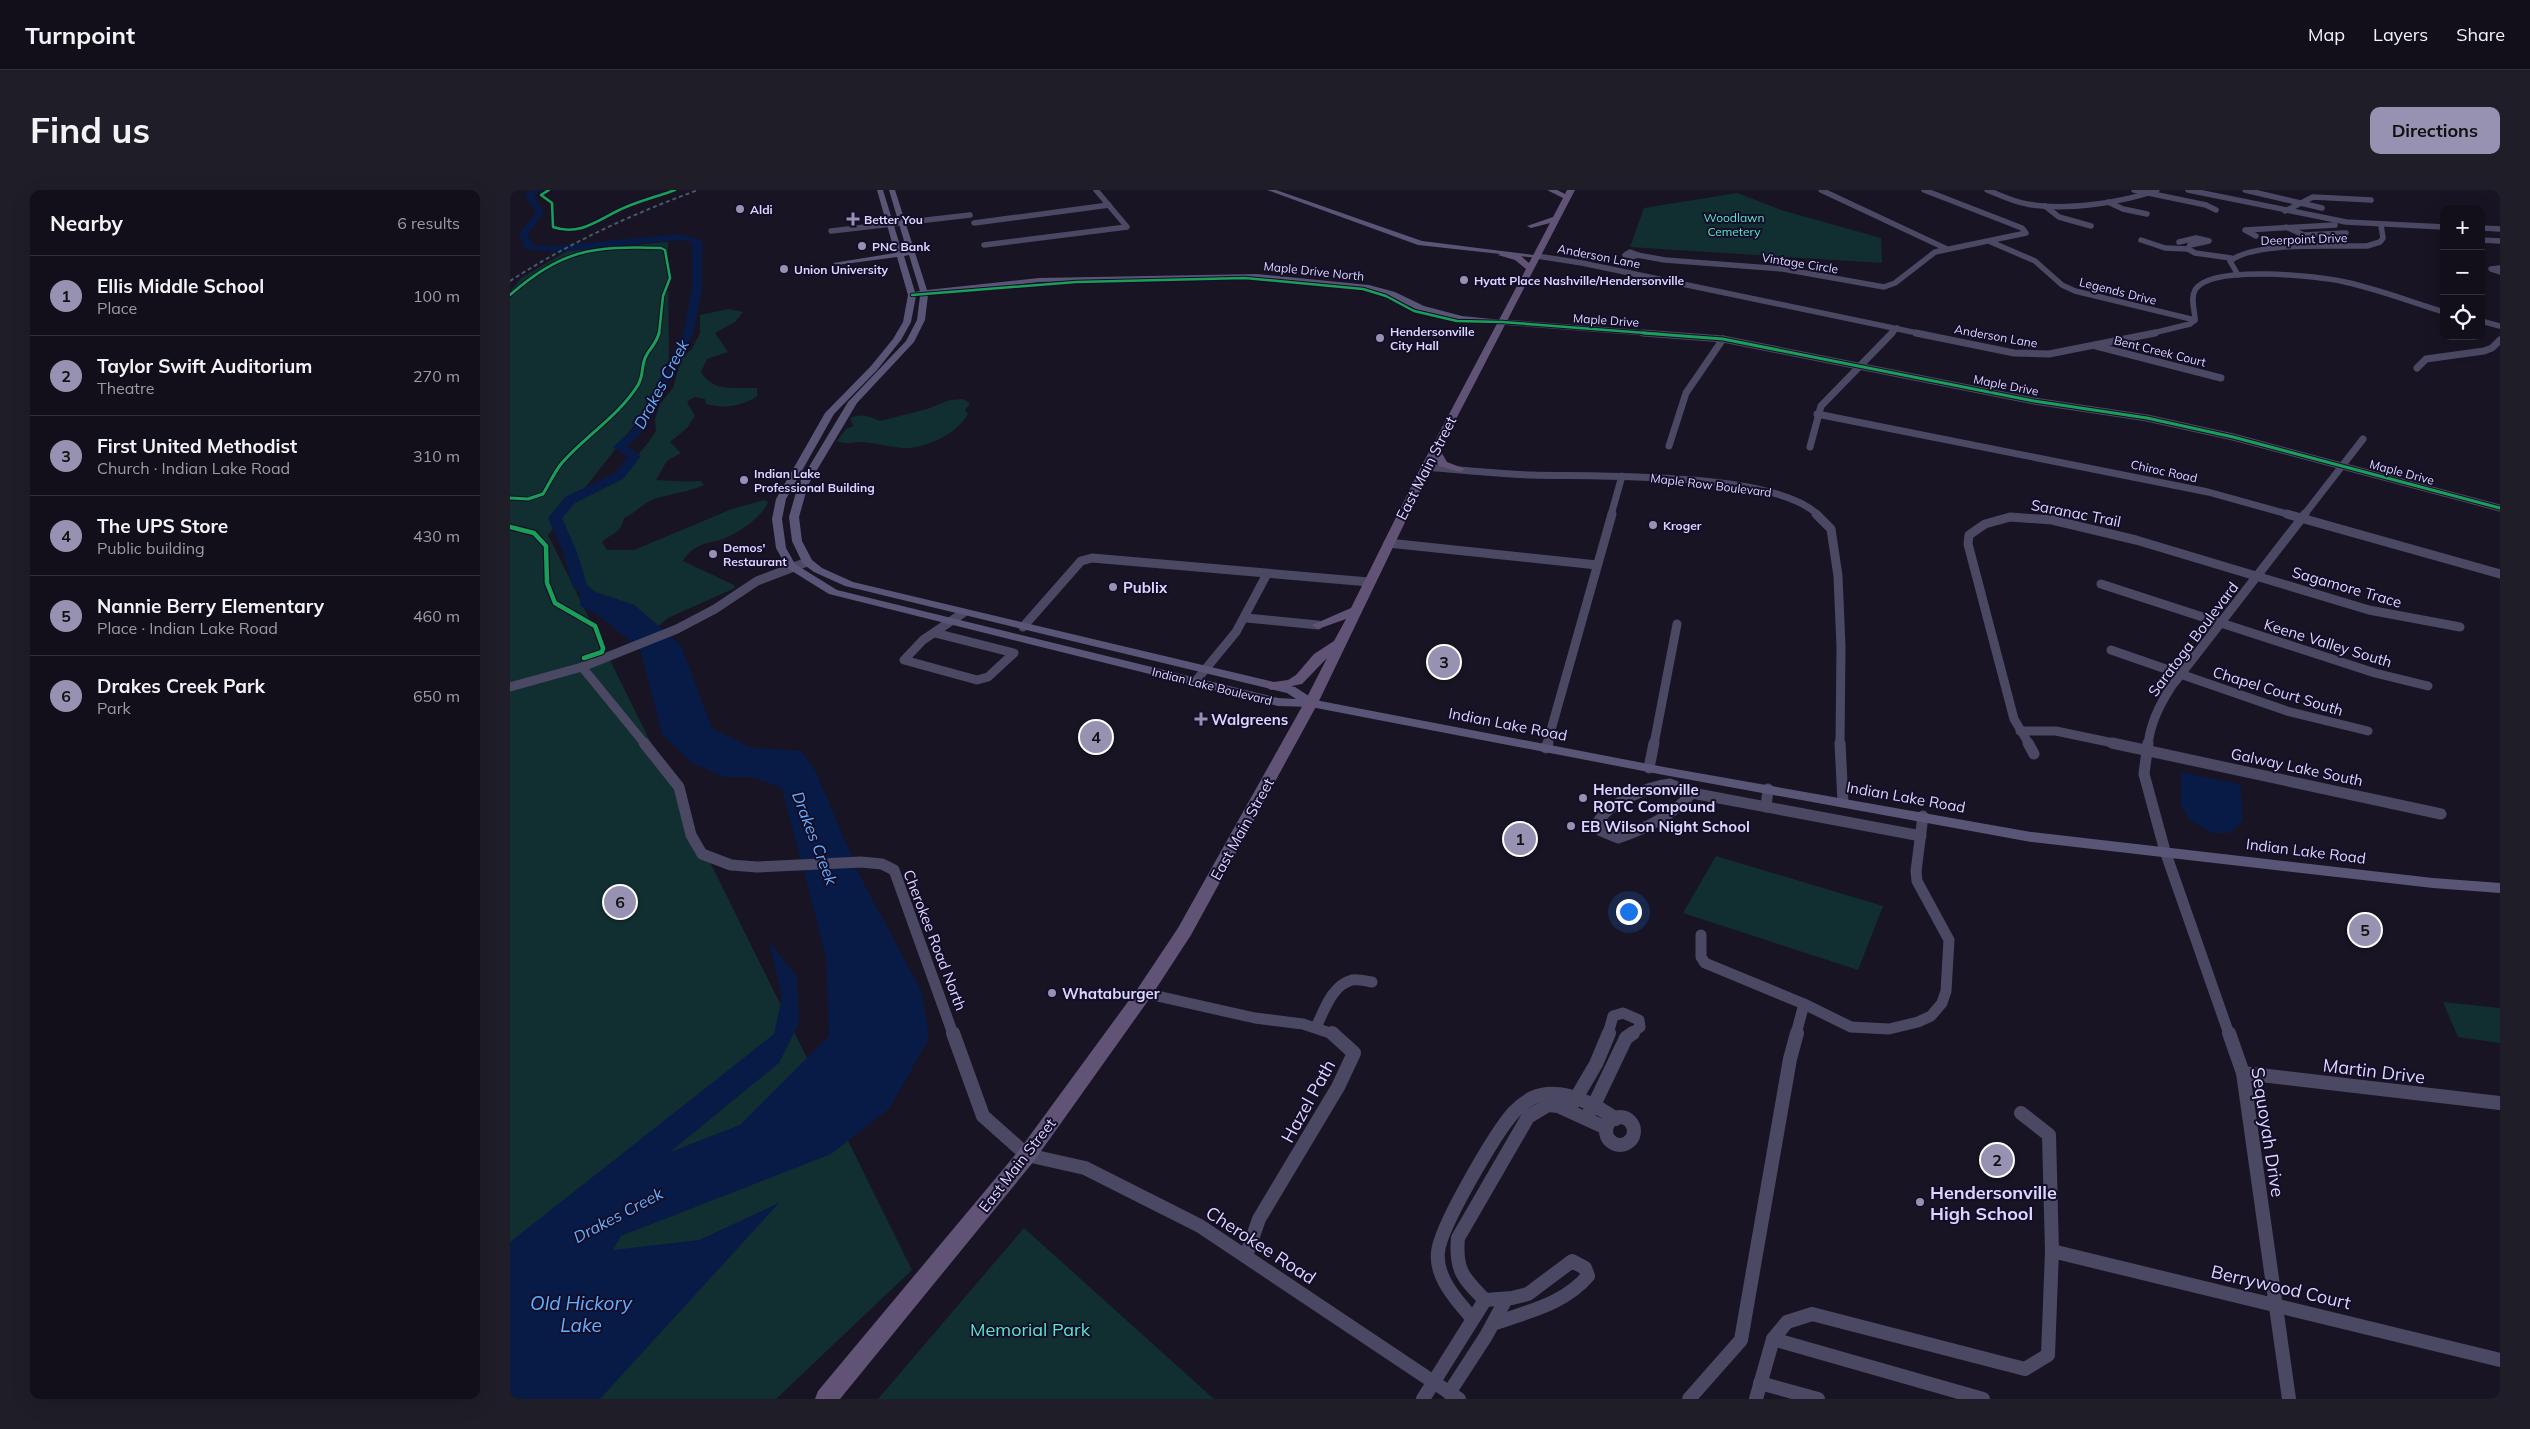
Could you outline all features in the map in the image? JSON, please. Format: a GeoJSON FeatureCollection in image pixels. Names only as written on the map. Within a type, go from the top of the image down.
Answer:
{"type":"FeatureCollection","features":[{"type":"Feature","properties":{"kind":"main road"},"geometry":{"type":"LineString","coordinates":[[791,566],[782,548],[777,519],[781,499],[830,412],[897,340],[907,322],[912,295],[892,224],[880,190]]}},
{"type":"Feature","properties":{"kind":"main road"},"geometry":{"type":"LineString","coordinates":[[807,562],[797,540],[794,517],[803,484],[853,402],[910,342],[921,320],[923,293],[892,190]]}},
{"type":"Feature","properties":{"kind":"main road"},"geometry":{"type":"LineString","coordinates":[[1270,190],[1426,247],[1502,255],[1536,256]]}},
{"type":"Feature","properties":{"kind":"main road"},"geometry":{"type":"LineString","coordinates":[[1551,190],[1567,195]]}},
{"type":"Feature","properties":{"kind":"main road","name":"East Main Street"},"geometry":{"type":"LineString","coordinates":[[830,1398],[1028,1155],[1144,993],[1185,931],[1311,703],[1339,642],[1426,467],[1502,322],[1508,297],[1518,288],[1530,268],[1567,195]]}},
{"type":"Feature","properties":{"kind":"main road"},"geometry":{"type":"LineString","coordinates":[[1547,235],[1531,226],[1555,219]]}},
{"type":"Feature","properties":{"kind":"main road"},"geometry":{"type":"LineString","coordinates":[[1396,236],[1442,247],[1536,256]]}},
{"type":"Feature","properties":{"kind":"main road"},"geometry":{"type":"LineString","coordinates":[[1517,253],[1542,244]]}},
{"type":"Feature","properties":{"kind":"main road"},"geometry":{"type":"LineString","coordinates":[[837,262],[912,252]]}},
{"type":"Feature","properties":{"kind":"main road"},"geometry":{"type":"LineString","coordinates":[[1502,255],[1518,258],[1530,268]]}},
{"type":"Feature","properties":{"kind":"main road","name":"Maple Drive North"},"geometry":{"type":"LineString","coordinates":[[912,295],[1018,284],[1247,277],[1316,282],[1363,289],[1389,295],[1418,310],[1457,321],[1502,322]]}},
{"type":"Feature","properties":{"kind":"main road"},"geometry":{"type":"LineString","coordinates":[[1435,450],[1443,464],[1460,469]]}},
{"type":"Feature","properties":{"kind":"main road"},"geometry":{"type":"LineString","coordinates":[[806,455],[821,454]]}},
{"type":"Feature","properties":{"kind":"main road","name":"Indian Lake Boulevard"},"geometry":{"type":"LineString","coordinates":[[807,562],[818,570],[849,584],[963,613],[1291,690],[1311,703]]}},
{"type":"Feature","properties":{"kind":"main road","name":"Indian Lake Boulevard"},"geometry":{"type":"LineString","coordinates":[[791,566],[803,576],[833,592],[1278,702],[1311,703]]}},
{"type":"Feature","properties":{"kind":"main road"},"geometry":{"type":"LineString","coordinates":[[1318,625],[1355,611]]}},
{"type":"Feature","properties":{"kind":"main road"},"geometry":{"type":"LineString","coordinates":[[1271,686],[1286,685],[1299,680],[1306,675],[1319,657],[1339,642],[1318,625]]}},
{"type":"Feature","properties":{"kind":"main road"},"geometry":{"type":"LineString","coordinates":[[1102,657],[1112,648]]}},
{"type":"Feature","properties":{"kind":"main road","name":"Indian Lake Road"},"geometry":{"type":"LineString","coordinates":[[1311,703],[1649,768],[2031,837],[2433,883],[2500,888]]}},
{"type":"Feature","properties":{"kind":"street"},"geometry":{"type":"LineString","coordinates":[[984,245],[1127,226],[1096,190]]}},
{"type":"Feature","properties":{"kind":"street"},"geometry":{"type":"LineString","coordinates":[[1821,190],[1946,249]]}},
{"type":"Feature","properties":{"kind":"street","name":"Vintage Circle"},"geometry":{"type":"LineString","coordinates":[[1612,270],[1634,256],[1681,262],[1771,268],[1880,287],[1892,285],[1928,255],[1946,249],[2021,236],[2026,232],[1924,190]]}},
{"type":"Feature","properties":{"kind":"street"},"geometry":{"type":"LineString","coordinates":[[1987,190],[2028,204],[2045,206],[2132,199],[2157,190]]}},
{"type":"Feature","properties":{"kind":"street"},"geometry":{"type":"LineString","coordinates":[[2134,190],[2206,206],[2216,210]]}},
{"type":"Feature","properties":{"kind":"street"},"geometry":{"type":"LineString","coordinates":[[2188,190],[2382,228]]}},
{"type":"Feature","properties":{"kind":"street"},"geometry":{"type":"LineString","coordinates":[[2245,190],[2322,208]]}},
{"type":"Feature","properties":{"kind":"street"},"geometry":{"type":"LineString","coordinates":[[2285,210],[2314,197],[2371,200]]}},
{"type":"Feature","properties":{"kind":"street"},"geometry":{"type":"LineString","coordinates":[[2104,201],[2123,209],[2147,214]]}},
{"type":"Feature","properties":{"kind":"street"},"geometry":{"type":"LineString","coordinates":[[974,223],[1109,205]]}},
{"type":"Feature","properties":{"kind":"street"},"geometry":{"type":"LineString","coordinates":[[2045,206],[2050,213],[2059,217],[2091,226]]}},
{"type":"Feature","properties":{"kind":"street"},"geometry":{"type":"LineString","coordinates":[[831,231],[970,215]]}},
{"type":"Feature","properties":{"kind":"street"},"geometry":{"type":"LineString","coordinates":[[2256,236],[2245,230],[2331,224],[2382,228],[2440,227]]}},
{"type":"Feature","properties":{"kind":"street"},"geometry":{"type":"LineString","coordinates":[[2285,226],[2304,235],[2346,233]]}},
{"type":"Feature","properties":{"kind":"street","name":"Deerpoint Drive"},"geometry":{"type":"LineString","coordinates":[[2231,258],[2242,253],[2278,248],[2367,246],[2380,242],[2383,238],[2382,228]]}},
{"type":"Feature","properties":{"kind":"street"},"geometry":{"type":"LineString","coordinates":[[2485,228],[2500,229]]}},
{"type":"Feature","properties":{"kind":"street"},"geometry":{"type":"LineString","coordinates":[[2490,228],[2500,235]]}},
{"type":"Feature","properties":{"kind":"street"},"geometry":{"type":"LineString","coordinates":[[2179,242],[2196,238],[2209,241],[2190,246],[2188,249]]}},
{"type":"Feature","properties":{"kind":"street"},"geometry":{"type":"LineString","coordinates":[[2141,240],[2165,248],[2188,249],[2195,253],[2231,258],[2230,261],[2238,275]]}},
{"type":"Feature","properties":{"kind":"street","name":"Legends Drive"},"geometry":{"type":"LineString","coordinates":[[1990,241],[2035,261],[2062,285],[2075,291],[2195,320]]}},
{"type":"Feature","properties":{"kind":"street"},"geometry":{"type":"LineString","coordinates":[[2485,242],[2500,243]]}},
{"type":"Feature","properties":{"kind":"street","name":"Anderson Lane"},"geometry":{"type":"LineString","coordinates":[[1536,256],[2014,353],[2038,355],[2093,346],[2169,330],[2190,324],[2195,320]]}},
{"type":"Feature","properties":{"kind":"street"},"geometry":{"type":"LineString","coordinates":[[2500,268],[2491,269],[2500,272]]}},
{"type":"Feature","properties":{"kind":"street"},"geometry":{"type":"LineString","coordinates":[[2195,320],[2192,299],[2196,289],[2203,281],[2220,276],[2238,275],[2332,279],[2440,311]]}},
{"type":"Feature","properties":{"kind":"street","name":"Maple Drive"},"geometry":{"type":"LineString","coordinates":[[1502,322],[1724,339],[2034,401],[2147,418],[2233,437],[2500,508]]}},
{"type":"Feature","properties":{"kind":"street"},"geometry":{"type":"LineString","coordinates":[[2485,323],[2500,326]]}},
{"type":"Feature","properties":{"kind":"street"},"geometry":{"type":"LineString","coordinates":[[1810,447],[1817,414],[1821,406],[1897,328]]}},
{"type":"Feature","properties":{"kind":"street"},"geometry":{"type":"LineString","coordinates":[[1669,446],[1686,394],[1724,339]]}},
{"type":"Feature","properties":{"kind":"street"},"geometry":{"type":"LineString","coordinates":[[2417,368],[2426,359],[2484,351],[2500,340]]}},
{"type":"Feature","properties":{"kind":"street","name":"Bent Creek Court"},"geometry":{"type":"LineString","coordinates":[[2093,346],[2221,378]]}},
{"type":"Feature","properties":{"kind":"street","name":"Chiroc Road"},"geometry":{"type":"LineString","coordinates":[[1817,414],[2162,481],[2500,574]]}},
{"type":"Feature","properties":{"kind":"street","name":"Saratoga Boulevard"},"geometry":{"type":"LineString","coordinates":[[2165,851],[2144,774],[2150,728],[2159,706],[2363,439]]}},
{"type":"Feature","properties":{"kind":"street","name":"Maple Row Boulevard"},"geometry":{"type":"LineString","coordinates":[[1426,467],[1529,475],[1622,476],[1698,481],[1765,491],[1800,502],[1816,511],[1826,520],[1834,544],[1842,610],[1840,720],[1843,802]]}},
{"type":"Feature","properties":{"kind":"street"},"geometry":{"type":"LineString","coordinates":[[1546,748],[1560,704],[1622,476]]}},
{"type":"Feature","properties":{"kind":"street","name":"Saranac Trail"},"geometry":{"type":"LineString","coordinates":[[2034,754],[2014,719],[1968,544],[1969,535],[1976,529],[1996,520],[2010,517],[2052,520],[2136,540],[2257,576]]}},
{"type":"Feature","properties":{"kind":"street"},"geometry":{"type":"LineString","coordinates":[[1388,543],[1597,564]]}},
{"type":"Feature","properties":{"kind":"street"},"geometry":{"type":"LineString","coordinates":[[1023,627],[1081,561],[1092,558],[1369,582]]}},
{"type":"Feature","properties":{"kind":"street"},"geometry":{"type":"LineString","coordinates":[[510,686],[582,667],[677,629],[715,609],[751,584],[791,566],[807,562]]}},
{"type":"Feature","properties":{"kind":"street"},"geometry":{"type":"LineString","coordinates":[[1194,682],[1206,671],[1247,618],[1267,574]]}},
{"type":"Feature","properties":{"kind":"street","name":"Sagamore Trace"},"geometry":{"type":"LineString","coordinates":[[2257,576],[2369,610],[2460,627]]}},
{"type":"Feature","properties":{"kind":"street","name":"Keene Valley South"},"geometry":{"type":"LineString","coordinates":[[2101,584],[2375,673],[2428,686]]}},
{"type":"Feature","properties":{"kind":"street"},"geometry":{"type":"LineString","coordinates":[[934,633],[1014,653],[988,677],[977,680],[904,660],[909,652],[934,633],[963,613]]}},
{"type":"Feature","properties":{"kind":"street"},"geometry":{"type":"LineString","coordinates":[[1247,618],[1318,625]]}},
{"type":"Feature","properties":{"kind":"street"},"geometry":{"type":"LineString","coordinates":[[1649,768],[1677,624]]}},
{"type":"Feature","properties":{"kind":"street","name":"Chapel Court South"},"geometry":{"type":"LineString","coordinates":[[2110,650],[2287,711],[2368,731]]}},
{"type":"Feature","properties":{"kind":"street","name":"Cherokee Road North"},"geometry":{"type":"LineString","coordinates":[[582,667],[680,787],[691,836],[702,854],[731,865],[757,867],[861,862],[882,864],[894,870],[983,1116],[1028,1155]]}},
{"type":"Feature","properties":{"kind":"street","name":"Galway Lake South"},"geometry":{"type":"LineString","coordinates":[[2020,730],[2056,731],[2147,749],[2440,814]]}},
{"type":"Feature","properties":{"kind":"street"},"geometry":{"type":"LineString","coordinates":[[1692,793],[1682,807],[1632,833],[1618,838],[1602,831],[1598,822],[1603,813],[1652,786],[1670,784],[1692,793],[1921,836]]}},
{"type":"Feature","properties":{"kind":"street"},"geometry":{"type":"LineString","coordinates":[[1766,807],[1768,789]]}},
{"type":"Feature","properties":{"kind":"street"},"geometry":{"type":"LineString","coordinates":[[1701,935],[1701,956],[1705,963],[1804,1004],[1851,1027],[1889,1029],[1931,1016],[1942,1003],[1946,992],[1948,940],[1917,881],[1916,871],[1923,816]]}},
{"type":"Feature","properties":{"kind":"street","name":"Sequoyah Drive"},"geometry":{"type":"LineString","coordinates":[[2165,851],[2243,1073],[2289,1399]]}},
{"type":"Feature","properties":{"kind":"street"},"geometry":{"type":"LineString","coordinates":[[1316,1027],[1331,996],[1342,987],[1353,980],[1372,982]]}},
{"type":"Feature","properties":{"kind":"street","name":"Hazel Path"},"geometry":{"type":"LineString","coordinates":[[1144,993],[1255,1018],[1316,1027],[1330,1031],[1354,1053],[1338,1086],[1259,1219],[1246,1256]]}},
{"type":"Feature","properties":{"kind":"street"},"geometry":{"type":"LineString","coordinates":[[1689,1399],[1741,1340],[1790,1060],[1804,1004]]}},
{"type":"Feature","properties":{"kind":"street"},"geometry":{"type":"LineString","coordinates":[[1569,1109],[1609,1034],[1613,1016],[1623,1013],[1630,1014],[1639,1020],[1640,1027],[1626,1038],[1586,1118]]}},
{"type":"Feature","properties":{"kind":"street","name":"Martin Drive"},"geometry":{"type":"LineString","coordinates":[[2243,1073],[2500,1103]]}},
{"type":"Feature","properties":{"kind":"street"},"geometry":{"type":"LineString","coordinates":[[1472,1318],[1446,1286],[1439,1266],[1437,1251],[1439,1246],[1462,1198],[1514,1112],[1534,1097],[1557,1094],[1577,1097],[1594,1105],[1611,1123],[1586,1118],[1569,1109],[1548,1105],[1528,1117],[1509,1146],[1458,1238],[1456,1259],[1468,1283],[1485,1300],[1505,1301],[1521,1297],[1536,1290],[1562,1265],[1572,1261],[1585,1268],[1588,1276],[1581,1286],[1569,1296],[1496,1323]]}},
{"type":"Feature","properties":{"kind":"street"},"geometry":{"type":"LineString","coordinates":[[1756,1399],[1773,1339],[1787,1322],[1812,1314],[2025,1369],[2048,1355],[2052,1252],[2049,1135],[2021,1113]]}},
{"type":"Feature","properties":{"kind":"street"},"geometry":{"type":"LineString","coordinates":[[1495,1142],[1509,1146]]}},
{"type":"Feature","properties":{"kind":"street","name":"Cherokee Road"},"geometry":{"type":"LineString","coordinates":[[1028,1155],[1085,1168],[1200,1226],[1454,1396]]}},
{"type":"Feature","properties":{"kind":"street"},"geometry":{"type":"LineString","coordinates":[[1462,1198],[1477,1203]]}},
{"type":"Feature","properties":{"kind":"street"},"geometry":{"type":"LineString","coordinates":[[1439,1246],[1458,1246]]}},
{"type":"Feature","properties":{"kind":"street","name":"Berrywood Court"},"geometry":{"type":"LineString","coordinates":[[2052,1252],[2500,1360]]}},
{"type":"Feature","properties":{"kind":"street"},"geometry":{"type":"LineString","coordinates":[[1423,1399],[1435,1384],[1472,1318],[1485,1300]]}},
{"type":"Feature","properties":{"kind":"street"},"geometry":{"type":"LineString","coordinates":[[1454,1396],[1470,1358],[1496,1323],[1505,1301]]}},
{"type":"Feature","properties":{"kind":"street"},"geometry":{"type":"LineString","coordinates":[[1773,1339],[1983,1399]]}},
{"type":"Feature","properties":{"kind":"street"},"geometry":{"type":"LineString","coordinates":[[1760,1383],[1818,1399]]}},
{"type":"Feature","properties":{"kind":"green space","name":"Woodlawn Cemetery"},"geometry":{"type":"Polygon","coordinates":[[[1737,193],[1781,210],[1881,238],[1882,263],[1630,247],[1644,208],[1737,193]]]}},
{"type":"Feature","properties":{"kind":"green space"},"geometry":{"type":"Polygon","coordinates":[[[668,242],[669,381],[580,494],[603,485],[623,470],[633,461],[656,431],[655,419],[660,404],[673,388],[682,357],[692,349],[700,333],[700,315],[729,309],[743,312],[735,322],[715,333],[728,352],[707,359],[701,372],[712,383],[726,388],[757,388],[757,396],[746,402],[726,406],[713,406],[706,404],[705,399],[694,397],[687,402],[695,416],[687,428],[670,442],[681,453],[667,461],[656,480],[701,481],[704,485],[650,501],[624,518],[621,527],[602,542],[607,550],[634,550],[732,509],[764,500],[768,502],[765,508],[753,521],[730,536],[697,547],[683,561],[734,585],[735,588],[668,618],[658,626],[634,605],[580,587],[570,552],[557,523],[548,535],[912,1270],[776,1399],[510,1399],[510,292],[521,278],[567,251],[668,242]]]}},
{"type":"Feature","properties":{"kind":"green space"},"geometry":{"type":"Polygon","coordinates":[[[963,399],[970,403],[965,410],[968,414],[962,422],[948,434],[921,446],[902,448],[863,442],[847,443],[837,441],[846,429],[853,426],[850,418],[854,416],[865,416],[880,421],[927,409],[950,400],[963,399]]]}},
{"type":"Feature","properties":{"kind":"green space"},"geometry":{"type":"Polygon","coordinates":[[[1716,856],[1883,906],[1858,970],[1683,913],[1716,856]]]}},
{"type":"Feature","properties":{"kind":"green space"},"geometry":{"type":"Polygon","coordinates":[[[2443,1002],[2500,1008],[2500,1043],[2458,1037],[2443,1002]]]}},
{"type":"Feature","properties":{"kind":"green space","name":"Memorial Park"},"geometry":{"type":"Polygon","coordinates":[[[1024,1228],[1214,1399],[878,1399],[1024,1228]]]}},
{"type":"Feature","properties":{"kind":"water","name":"Old Hickory Lake"},"geometry":{"type":"Polygon","coordinates":[[[580,587],[634,605],[681,645],[712,728],[750,747],[801,751],[816,772],[861,878],[922,992],[929,1039],[889,1109],[831,1154],[621,1236],[613,1250],[699,1240],[779,1203],[600,1399],[510,1399],[510,1242],[774,1034],[782,997],[769,941],[797,977],[799,1023],[779,1063],[670,1152],[740,1125],[829,1036],[826,957],[782,788],[752,777],[724,777],[692,763],[662,734],[640,649],[598,615],[580,606],[580,587]]]}},
{"type":"Feature","properties":{"kind":"water"},"geometry":{"type":"Polygon","coordinates":[[[2181,772],[2240,784],[2243,820],[2230,833],[2213,833],[2190,820],[2181,806],[2181,772]]]}},
{"type":"Feature","properties":{"kind":"waterway","name":"Drakes Creek"},"geometry":{"type":"LineString","coordinates":[[536,190],[529,195],[540,212],[523,234],[528,247],[556,249],[678,237],[697,240],[697,288],[689,331],[639,430],[619,447],[635,456],[619,476],[570,500],[555,518],[570,552],[580,587],[598,600]]}},
{"type":"Feature","properties":{"kind":"railway"},"geometry":{"type":"LineString","coordinates":[[510,281],[555,254],[601,230],[698,190]]}},
{"type":"Feature","properties":{"kind":"cycle path"},"geometry":{"type":"LineString","coordinates":[[549,190],[541,195],[552,203],[553,227],[572,231],[590,226],[629,206],[675,190]]}},
{"type":"Feature","properties":{"kind":"cycle path"},"geometry":{"type":"LineString","coordinates":[[510,295],[528,279],[546,267],[580,252],[616,248],[661,248],[665,250],[670,278],[663,296],[659,334],[654,347],[647,354],[643,364],[643,375],[639,384],[616,413],[560,465],[543,494],[528,499],[510,498]]}},
{"type":"Feature","properties":{"kind":"cycle path"},"geometry":{"type":"LineString","coordinates":[[912,295],[1076,282],[1245,278],[1363,289],[1386,296],[1414,311],[1457,321],[1502,322],[1723,339],[2034,401],[2147,418],[2233,437],[2500,508]]}},
{"type":"Feature","properties":{"kind":"cycle path"},"geometry":{"type":"LineString","coordinates":[[510,527],[534,533],[546,546],[547,583],[555,603],[595,626],[603,648],[602,652],[584,658]]}},
{"type":"Feature","properties":{"kind":"place","name":"Aldi"},"geometry":{"type":"Point","coordinates":[740,209]}},
{"type":"Feature","properties":{"kind":"place","name":"Better You"},"geometry":{"type":"Point","coordinates":[853,219]}},
{"type":"Feature","properties":{"kind":"place","name":"PNC Bank"},"geometry":{"type":"Point","coordinates":[862,246]}},
{"type":"Feature","properties":{"kind":"place","name":"Union University"},"geometry":{"type":"Point","coordinates":[784,269]}},
{"type":"Feature","properties":{"kind":"place","name":"Hyatt Place Nashville/Hendersonville"},"geometry":{"type":"Point","coordinates":[1464,280]}},
{"type":"Feature","properties":{"kind":"place","name":"Hendersonville City Hall"},"geometry":{"type":"Point","coordinates":[1380,338]}},
{"type":"Feature","properties":{"kind":"place","name":"Indian Lake Professional Building"},"geometry":{"type":"Point","coordinates":[744,480]}},
{"type":"Feature","properties":{"kind":"place","name":"Kroger"},"geometry":{"type":"Point","coordinates":[1653,525]}},
{"type":"Feature","properties":{"kind":"place","name":"Demos' Restaurant"},"geometry":{"type":"Point","coordinates":[713,554]}},
{"type":"Feature","properties":{"kind":"place","name":"Publix"},"geometry":{"type":"Point","coordinates":[1113,587]}},
{"type":"Feature","properties":{"kind":"place","name":"First United Methodist"},"geometry":{"type":"Point","coordinates":[1444,662]}},
{"type":"Feature","properties":{"kind":"place","name":"Walgreens"},"geometry":{"type":"Point","coordinates":[1201,719]}},
{"type":"Feature","properties":{"kind":"place","name":"The UPS Store"},"geometry":{"type":"Point","coordinates":[1096,737]}},
{"type":"Feature","properties":{"kind":"place","name":"Hendersonville ROTC Compound"},"geometry":{"type":"Point","coordinates":[1583,798]}},
{"type":"Feature","properties":{"kind":"place","name":"EB Wilson Night School"},"geometry":{"type":"Point","coordinates":[1571,826]}},
{"type":"Feature","properties":{"kind":"place","name":"Ellis Middle School"},"geometry":{"type":"Point","coordinates":[1520,839]}},
{"type":"Feature","properties":{"kind":"place","name":"Drakes Creek Park"},"geometry":{"type":"Point","coordinates":[620,902]}},
{"type":"Feature","properties":{"kind":"place","name":"Nannie Berry Elementary"},"geometry":{"type":"Point","coordinates":[2365,930]}},
{"type":"Feature","properties":{"kind":"place","name":"Whataburger"},"geometry":{"type":"Point","coordinates":[1052,993]}},
{"type":"Feature","properties":{"kind":"place","name":"Taylor Swift Auditorium"},"geometry":{"type":"Point","coordinates":[1997,1160]}},
{"type":"Feature","properties":{"kind":"place","name":"Hendersonville High School"},"geometry":{"type":"Point","coordinates":[1920,1202]}}]}
